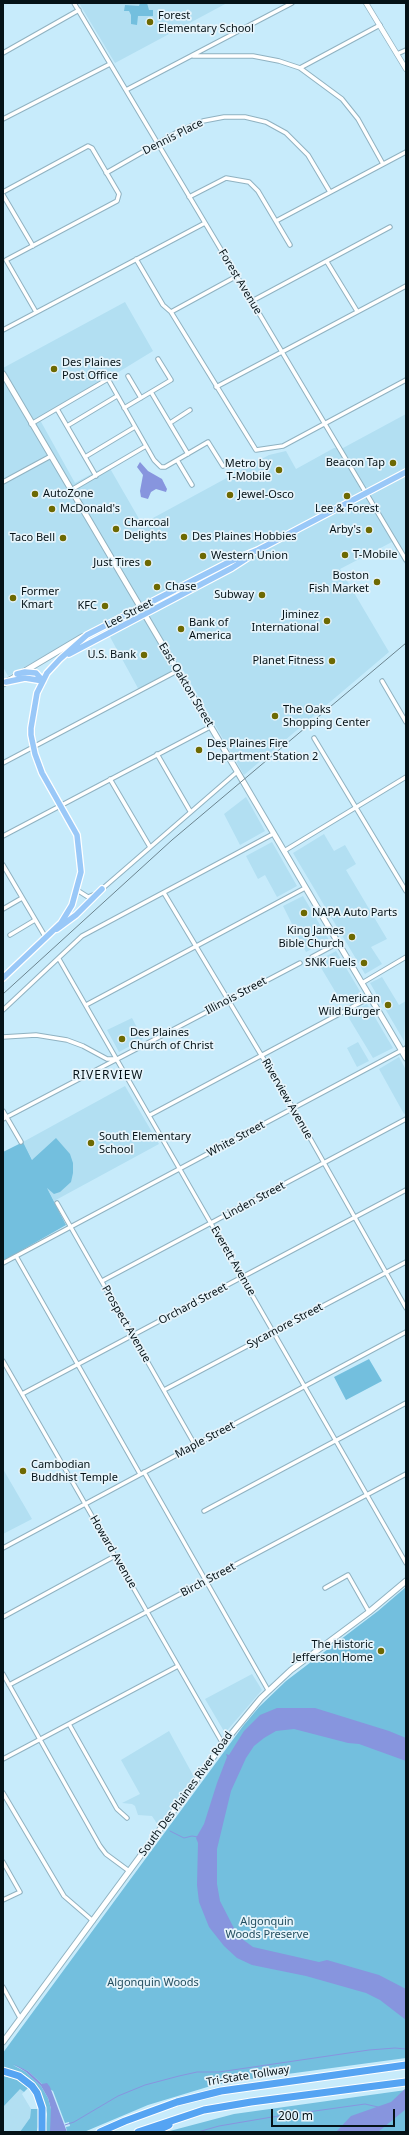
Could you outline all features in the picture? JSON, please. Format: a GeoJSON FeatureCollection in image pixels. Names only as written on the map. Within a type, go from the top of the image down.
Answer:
{"type":"FeatureCollection","features":[{"type":"Feature","properties":{"kind":"highway","name":"Tri-State Tollway"},"geometry":{"type":"LineString","coordinates":[[100,2132],[164,2106],[221,2091],[406,2065]]}},
{"type":"Feature","properties":{"kind":"highway"},"geometry":{"type":"LineString","coordinates":[[3,2071],[19,2076],[32,2086],[38,2093],[42,2108],[42,2132]]}},
{"type":"Feature","properties":{"kind":"highway"},"geometry":{"type":"LineString","coordinates":[[138,2132],[204,2110],[251,2102],[406,2082]]}},
{"type":"Feature","properties":{"kind":"highway"},"geometry":{"type":"LineString","coordinates":[[154,2132],[187,2116]]}},
{"type":"Feature","properties":{"kind":"main road","name":"East Oakton Street"},"geometry":{"type":"LineString","coordinates":[[3,374],[305,888],[404,1049],[406,1058]]}},
{"type":"Feature","properties":{"kind":"main road","name":"Lee Street"},"geometry":{"type":"LineString","coordinates":[[5,683],[17,674],[87,635],[228,562],[258,550],[406,472]]}},
{"type":"Feature","properties":{"kind":"main road","name":"Lee Street"},"geometry":{"type":"LineString","coordinates":[[60,658],[232,568],[258,550]]}},
{"type":"Feature","properties":{"kind":"main road"},"geometry":{"type":"LineString","coordinates":[[52,933],[68,913],[77,890],[81,872],[79,843],[72,823],[42,773],[33,747],[31,728],[37,693],[43,680],[60,658],[87,635]]}},
{"type":"Feature","properties":{"kind":"main road"},"geometry":{"type":"LineString","coordinates":[[17,674],[25,672],[36,673],[43,680]]}},
{"type":"Feature","properties":{"kind":"main road"},"geometry":{"type":"LineString","coordinates":[[5,683],[25,678],[43,680]]}},
{"type":"Feature","properties":{"kind":"main road"},"geometry":{"type":"LineString","coordinates":[[3,978],[46,938],[76,915],[102,889]]}},
{"type":"Feature","properties":{"kind":"main road","name":"South Des Plaines River Road"},"geometry":{"type":"LineString","coordinates":[[3,2042],[223,1744],[268,1690],[291,1670],[369,1612],[406,1581]]}},
{"type":"Feature","properties":{"kind":"street","name":"Forest Avenue"},"geometry":{"type":"LineString","coordinates":[[74,3],[406,560]]}},
{"type":"Feature","properties":{"kind":"street"},"geometry":{"type":"LineString","coordinates":[[126,90],[292,3]]}},
{"type":"Feature","properties":{"kind":"street"},"geometry":{"type":"LineString","coordinates":[[366,3],[406,69]]}},
{"type":"Feature","properties":{"kind":"street"},"geometry":{"type":"LineString","coordinates":[[3,53],[79,10]]}},
{"type":"Feature","properties":{"kind":"street"},"geometry":{"type":"LineString","coordinates":[[300,68],[380,25]]}},
{"type":"Feature","properties":{"kind":"street"},"geometry":{"type":"LineString","coordinates":[[397,54],[406,50]]}},
{"type":"Feature","properties":{"kind":"street"},"geometry":{"type":"LineString","coordinates":[[193,56],[253,56],[300,68],[342,99],[358,119],[384,164]]}},
{"type":"Feature","properties":{"kind":"street"},"geometry":{"type":"LineString","coordinates":[[3,119],[110,64]]}},
{"type":"Feature","properties":{"kind":"street","name":"Dennis Place"},"geometry":{"type":"LineString","coordinates":[[106,173],[158,143],[203,121],[224,117],[245,117],[266,122],[286,133],[308,155],[330,192]]}},
{"type":"Feature","properties":{"kind":"street"},"geometry":{"type":"LineString","coordinates":[[3,192],[84,147],[92,148],[119,194],[117,202],[6,260],[36,312]]}},
{"type":"Feature","properties":{"kind":"street"},"geometry":{"type":"LineString","coordinates":[[276,221],[406,152]]}},
{"type":"Feature","properties":{"kind":"street"},"geometry":{"type":"LineString","coordinates":[[189,196],[226,178],[242,179],[254,187],[290,245]]}},
{"type":"Feature","properties":{"kind":"street"},"geometry":{"type":"LineString","coordinates":[[3,195],[33,246]]}},
{"type":"Feature","properties":{"kind":"street"},"geometry":{"type":"LineString","coordinates":[[3,330],[205,223]]}},
{"type":"Feature","properties":{"kind":"street"},"geometry":{"type":"LineString","coordinates":[[252,301],[390,227]]}},
{"type":"Feature","properties":{"kind":"street"},"geometry":{"type":"LineString","coordinates":[[136,259],[163,305],[171,312],[252,447],[259,450],[283,446],[324,422],[406,380]]}},
{"type":"Feature","properties":{"kind":"street"},"geometry":{"type":"LineString","coordinates":[[327,262],[357,311]]}},
{"type":"Feature","properties":{"kind":"street"},"geometry":{"type":"LineString","coordinates":[[171,312],[236,276]]}},
{"type":"Feature","properties":{"kind":"street"},"geometry":{"type":"LineString","coordinates":[[216,387],[406,286]]}},
{"type":"Feature","properties":{"kind":"street"},"geometry":{"type":"LineString","coordinates":[[124,408],[171,380],[158,359]]}},
{"type":"Feature","properties":{"kind":"street"},"geometry":{"type":"LineString","coordinates":[[128,376],[141,398]]}},
{"type":"Feature","properties":{"kind":"street"},"geometry":{"type":"LineString","coordinates":[[31,424],[108,379],[146,446],[161,467],[165,467],[208,442],[223,466]]}},
{"type":"Feature","properties":{"kind":"street"},"geometry":{"type":"LineString","coordinates":[[151,392],[188,454]]}},
{"type":"Feature","properties":{"kind":"street"},"geometry":{"type":"LineString","coordinates":[[67,426],[117,396]]}},
{"type":"Feature","properties":{"kind":"street"},"geometry":{"type":"LineString","coordinates":[[56,409],[96,476]]}},
{"type":"Feature","properties":{"kind":"street"},"geometry":{"type":"LineString","coordinates":[[170,423],[190,410]]}},
{"type":"Feature","properties":{"kind":"street"},"geometry":{"type":"LineString","coordinates":[[85,457],[135,427]]}},
{"type":"Feature","properties":{"kind":"street"},"geometry":{"type":"LineString","coordinates":[[71,490],[146,446]]}},
{"type":"Feature","properties":{"kind":"street"},"geometry":{"type":"LineString","coordinates":[[3,482],[51,456]]}},
{"type":"Feature","properties":{"kind":"street"},"geometry":{"type":"LineString","coordinates":[[177,460],[192,485]]}},
{"type":"Feature","properties":{"kind":"street"},"geometry":{"type":"LineString","coordinates":[[3,763],[177,670]]}},
{"type":"Feature","properties":{"kind":"street"},"geometry":{"type":"LineString","coordinates":[[382,681],[406,722]]}},
{"type":"Feature","properties":{"kind":"street"},"geometry":{"type":"LineString","coordinates":[[3,836],[210,726]]}},
{"type":"Feature","properties":{"kind":"street"},"geometry":{"type":"LineString","coordinates":[[314,738],[406,891]]}},
{"type":"Feature","properties":{"kind":"street"},"geometry":{"type":"LineString","coordinates":[[157,754],[190,811]]}},
{"type":"Feature","properties":{"kind":"street"},"geometry":{"type":"LineString","coordinates":[[77,890],[90,897],[102,889],[190,811],[237,772]]}},
{"type":"Feature","properties":{"kind":"street"},"geometry":{"type":"LineString","coordinates":[[284,851],[406,777]]}},
{"type":"Feature","properties":{"kind":"street"},"geometry":{"type":"LineString","coordinates":[[110,779],[150,847]]}},
{"type":"Feature","properties":{"kind":"street"},"geometry":{"type":"LineString","coordinates":[[3,1010],[82,936],[274,834]]}},
{"type":"Feature","properties":{"kind":"street"},"geometry":{"type":"LineString","coordinates":[[3,865],[46,938]]}},
{"type":"Feature","properties":{"kind":"street"},"geometry":{"type":"LineString","coordinates":[[86,1005],[305,888]]}},
{"type":"Feature","properties":{"kind":"street","name":"Riverview Avenue"},"geometry":{"type":"LineString","coordinates":[[164,893],[292,1108],[406,1308]]}},
{"type":"Feature","properties":{"kind":"street"},"geometry":{"type":"LineString","coordinates":[[3,908],[22,898]]}},
{"type":"Feature","properties":{"kind":"street"},"geometry":{"type":"LineString","coordinates":[[10,936],[35,920]]}},
{"type":"Feature","properties":{"kind":"street"},"geometry":{"type":"LineString","coordinates":[[312,957],[338,943]]}},
{"type":"Feature","properties":{"kind":"street"},"geometry":{"type":"LineString","coordinates":[[362,982],[406,957]]}},
{"type":"Feature","properties":{"kind":"street","name":"Everett Avenue"},"geometry":{"type":"LineString","coordinates":[[59,959],[406,1563]]}},
{"type":"Feature","properties":{"kind":"street","name":"Illinois Street"},"geometry":{"type":"LineString","coordinates":[[5,1119],[300,963]]}},
{"type":"Feature","properties":{"kind":"street"},"geometry":{"type":"LineString","coordinates":[[150,1115],[371,997]]}},
{"type":"Feature","properties":{"kind":"street"},"geometry":{"type":"LineString","coordinates":[[3,1037],[36,1035],[67,1040],[83,1046],[107,1059],[117,1059]]}},
{"type":"Feature","properties":{"kind":"street","name":"White Street"},"geometry":{"type":"LineString","coordinates":[[3,1263],[404,1049]]}},
{"type":"Feature","properties":{"kind":"street"},"geometry":{"type":"LineString","coordinates":[[3,1111],[5,1119],[21,1142]]}},
{"type":"Feature","properties":{"kind":"street","name":"Linden Street"},"geometry":{"type":"LineString","coordinates":[[102,1281],[406,1119]]}},
{"type":"Feature","properties":{"kind":"street","name":"Orchard Street"},"geometry":{"type":"LineString","coordinates":[[22,1394],[406,1190]]}},
{"type":"Feature","properties":{"kind":"street","name":"Prospect Avenue"},"geometry":{"type":"LineString","coordinates":[[57,1203],[195,1445]]}},
{"type":"Feature","properties":{"kind":"street"},"geometry":{"type":"LineString","coordinates":[[16,1256],[77,1365],[206,1581],[268,1690]]}},
{"type":"Feature","properties":{"kind":"street","name":"Sycamore Street"},"geometry":{"type":"LineString","coordinates":[[164,1390],[406,1262]]}},
{"type":"Feature","properties":{"kind":"street","name":"Maple Street"},"geometry":{"type":"LineString","coordinates":[[3,1548],[406,1332]]}},
{"type":"Feature","properties":{"kind":"street","name":"Howard Avenue"},"geometry":{"type":"LineString","coordinates":[[3,1361],[223,1744]]}},
{"type":"Feature","properties":{"kind":"street"},"geometry":{"type":"LineString","coordinates":[[204,1510],[406,1402]]}},
{"type":"Feature","properties":{"kind":"street","name":"Birch Street"},"geometry":{"type":"LineString","coordinates":[[10,1685],[406,1474]]}},
{"type":"Feature","properties":{"kind":"street"},"geometry":{"type":"LineString","coordinates":[[3,1617],[115,1556]]}},
{"type":"Feature","properties":{"kind":"street"},"geometry":{"type":"LineString","coordinates":[[325,1588],[348,1575],[369,1612]]}},
{"type":"Feature","properties":{"kind":"street"},"geometry":{"type":"LineString","coordinates":[[3,1759],[178,1666]]}},
{"type":"Feature","properties":{"kind":"street"},"geometry":{"type":"LineString","coordinates":[[3,1674],[100,1846],[106,1854],[129,1871]]}},
{"type":"Feature","properties":{"kind":"street"},"geometry":{"type":"LineString","coordinates":[[69,1724],[117,1808],[127,1818]]}},
{"type":"Feature","properties":{"kind":"street"},"geometry":{"type":"LineString","coordinates":[[3,1793],[64,1896],[93,1921]]}},
{"type":"Feature","properties":{"kind":"street"},"geometry":{"type":"LineString","coordinates":[[3,1862],[20,1892],[3,1900]]}},
{"type":"Feature","properties":{"kind":"street"},"geometry":{"type":"LineString","coordinates":[[3,1988],[20,2018]]}},
{"type":"Feature","properties":{"kind":"shaded area"},"geometry":{"type":"Polygon","coordinates":[[[79,3],[227,3],[115,63],[79,3]]]}},
{"type":"Feature","properties":{"kind":"shaded area"},"geometry":{"type":"Polygon","coordinates":[[[125,302],[153,351],[40,420],[75,483],[108,465],[142,524],[269,455],[286,451],[296,469],[334,448],[343,448],[406,414],[406,566],[392,542],[340,569],[389,652],[244,775],[182,668],[139,690],[103,624],[8,676],[3,667],[3,368],[125,302]]]}},
{"type":"Feature","properties":{"kind":"shaded area"},"geometry":{"type":"Polygon","coordinates":[[[140,462],[148,471],[162,479],[167,489],[166,492],[156,489],[151,492],[148,499],[141,497],[140,491],[143,475],[137,467],[140,462]]]}},
{"type":"Feature","properties":{"kind":"shaded area"},"geometry":{"type":"Polygon","coordinates":[[[246,797],[265,831],[240,845],[224,814],[246,797]]]}},
{"type":"Feature","properties":{"kind":"shaded area"},"geometry":{"type":"Polygon","coordinates":[[[324,834],[334,851],[345,845],[356,864],[346,870],[387,939],[371,947],[382,964],[365,974],[293,853],[324,834]]]}},
{"type":"Feature","properties":{"kind":"shaded area"},"geometry":{"type":"Polygon","coordinates":[[[272,842],[297,886],[277,897],[265,875],[258,879],[246,856],[272,842]]]}},
{"type":"Feature","properties":{"kind":"shaded area"},"geometry":{"type":"Polygon","coordinates":[[[303,896],[329,940],[306,952],[283,906],[303,896]]]}},
{"type":"Feature","properties":{"kind":"shaded area"},"geometry":{"type":"Polygon","coordinates":[[[336,951],[361,993],[342,1003],[317,961],[336,951]]]}},
{"type":"Feature","properties":{"kind":"shaded area"},"geometry":{"type":"Polygon","coordinates":[[[382,977],[399,1005],[406,1001],[404,1041],[370,983],[382,977]]]}},
{"type":"Feature","properties":{"kind":"shaded area"},"geometry":{"type":"Polygon","coordinates":[[[367,1004],[393,1048],[373,1058],[347,1015],[367,1004]]]}},
{"type":"Feature","properties":{"kind":"shaded area"},"geometry":{"type":"Polygon","coordinates":[[[132,1018],[143,1039],[119,1052],[107,1030],[132,1018]]]}},
{"type":"Feature","properties":{"kind":"shaded area"},"geometry":{"type":"Polygon","coordinates":[[[358,1042],[369,1061],[357,1067],[347,1048],[358,1042]]]}},
{"type":"Feature","properties":{"kind":"shaded area"},"geometry":{"type":"Polygon","coordinates":[[[399,1057],[406,1070],[406,1113],[404,1114],[379,1069],[399,1057]]]}},
{"type":"Feature","properties":{"kind":"shaded area","name":"South Elementary School"},"geometry":{"type":"Polygon","coordinates":[[[125,1086],[159,1144],[54,1201],[23,1142],[125,1086]]]}},
{"type":"Feature","properties":{"kind":"shaded area"},"geometry":{"type":"Polygon","coordinates":[[[3,1469],[32,1519],[3,1534],[3,1469]]]}},
{"type":"Feature","properties":{"kind":"shaded area"},"geometry":{"type":"Polygon","coordinates":[[[252,1674],[262,1690],[225,1733],[205,1699],[252,1674]]]}},
{"type":"Feature","properties":{"kind":"shaded area"},"geometry":{"type":"Polygon","coordinates":[[[277,1708],[315,1708],[389,1731],[406,1738],[406,1761],[359,1744],[348,1743],[294,1729],[276,1731],[264,1738],[254,1746],[246,1758],[231,1791],[217,1849],[217,1884],[220,1901],[238,1936],[253,1947],[319,1962],[327,1960],[379,1975],[406,1989],[406,2020],[380,2000],[366,1993],[306,1976],[252,1965],[237,1958],[224,1946],[209,1927],[199,1902],[197,1885],[198,1843],[196,1838],[204,1824],[227,1757],[226,1754],[229,1755],[244,1731],[260,1715],[277,1708]]]}},
{"type":"Feature","properties":{"kind":"shaded area"},"geometry":{"type":"Polygon","coordinates":[[[169,1731],[194,1777],[158,1825],[152,1816],[138,1815],[135,1806],[132,1804],[122,1803],[140,1794],[121,1760],[169,1731]]]}},
{"type":"Feature","properties":{"kind":"shaded area"},"geometry":{"type":"Polygon","coordinates":[[[13,2064],[28,2071],[42,2084],[47,2083],[50,2087],[67,2132],[50,2132],[51,2109],[48,2098],[41,2086],[26,2072],[13,2064]]]}},
{"type":"Feature","properties":{"kind":"shaded area"},"geometry":{"type":"Polygon","coordinates":[[[3,2081],[15,2082],[24,2092],[22,2094],[31,2109],[28,2132],[3,2132],[3,2081]]]}},
{"type":"Feature","properties":{"kind":"shaded area"},"geometry":{"type":"Polygon","coordinates":[[[406,2088],[406,2109],[378,2132],[336,2132],[351,2116],[391,2102],[406,2088]]]}},
{"type":"Feature","properties":{"kind":"green space"},"geometry":{"type":"Polygon","coordinates":[[[140,3],[147,3],[149,10],[153,10],[153,16],[138,16],[137,25],[131,24],[131,15],[129,11],[124,11],[125,5],[139,6],[140,3]]]}},
{"type":"Feature","properties":{"kind":"green space"},"geometry":{"type":"Polygon","coordinates":[[[56,1138],[70,1154],[73,1163],[73,1173],[71,1182],[60,1192],[54,1194],[47,1188],[66,1225],[3,1261],[3,1152],[23,1142],[32,1160],[56,1138]]]}},
{"type":"Feature","properties":{"kind":"green space"},"geometry":{"type":"Polygon","coordinates":[[[369,1359],[382,1381],[346,1400],[334,1377],[369,1359]]]}},
{"type":"Feature","properties":{"kind":"green space","name":"Algonquin Woods Preserve"},"geometry":{"type":"Polygon","coordinates":[[[406,1587],[406,2058],[214,2085],[148,2105],[84,2132],[67,2132],[66,2127],[70,2126],[69,2122],[65,2123],[53,2091],[42,2084],[28,2071],[13,2065],[26,2072],[41,2086],[48,2098],[51,2109],[51,2131],[45,2132],[47,2114],[42,2097],[34,2082],[25,2075],[14,2070],[3,2069],[3,2053],[243,1726],[259,1707],[286,1681],[378,1611],[406,1587]]]}},
{"type":"Feature","properties":{"kind":"green space"},"geometry":{"type":"Polygon","coordinates":[[[3,2076],[16,2079],[28,2088],[24,2092],[20,2089],[3,2107],[3,2076]]]}},
{"type":"Feature","properties":{"kind":"green space"},"geometry":{"type":"Polygon","coordinates":[[[406,2090],[406,2132],[166,2132],[234,2114],[406,2090]]]}},
{"type":"Feature","properties":{"kind":"green space"},"geometry":{"type":"Polygon","coordinates":[[[31,2109],[39,2109],[37,2132],[20,2132],[30,2118],[31,2109]]]}},
{"type":"Feature","properties":{"kind":"waterway"},"geometry":{"type":"LineString","coordinates":[[170,1831],[184,1838],[192,1836],[198,1837]]}},
{"type":"Feature","properties":{"kind":"waterway"},"geometry":{"type":"LineString","coordinates":[[65,2125],[74,2122],[118,2096],[145,2085],[179,2076],[197,2072],[219,2072],[369,2050],[395,2048],[406,2049]]}},
{"type":"Feature","properties":{"kind":"waterway"},"geometry":{"type":"LineString","coordinates":[[198,2132],[219,2126],[272,2117],[365,2104],[378,2107]]}},
{"type":"Feature","properties":{"kind":"railway"},"geometry":{"type":"LineString","coordinates":[[3,994],[172,840],[406,643]]}},
{"type":"Feature","properties":{"kind":"place","name":"Forest Elementary School"},"geometry":{"type":"Point","coordinates":[150,22]}},
{"type":"Feature","properties":{"kind":"place","name":"Des Plaines Post Office"},"geometry":{"type":"Point","coordinates":[54,369]}},
{"type":"Feature","properties":{"kind":"place","name":"Beacon Tap"},"geometry":{"type":"Point","coordinates":[393,463]}},
{"type":"Feature","properties":{"kind":"place","name":"Metro by T-Mobile"},"geometry":{"type":"Point","coordinates":[279,470]}},
{"type":"Feature","properties":{"kind":"place","name":"AutoZone"},"geometry":{"type":"Point","coordinates":[35,494]}},
{"type":"Feature","properties":{"kind":"place","name":"Jewel-Osco"},"geometry":{"type":"Point","coordinates":[230,495]}},
{"type":"Feature","properties":{"kind":"place","name":"Lee & Forest"},"geometry":{"type":"Point","coordinates":[347,496]}},
{"type":"Feature","properties":{"kind":"place","name":"McDonald's"},"geometry":{"type":"Point","coordinates":[52,509]}},
{"type":"Feature","properties":{"kind":"place","name":"Charcoal Delights"},"geometry":{"type":"Point","coordinates":[116,529]}},
{"type":"Feature","properties":{"kind":"place","name":"Arby's"},"geometry":{"type":"Point","coordinates":[369,530]}},
{"type":"Feature","properties":{"kind":"place","name":"Des Plaines Hobbies"},"geometry":{"type":"Point","coordinates":[184,537]}},
{"type":"Feature","properties":{"kind":"place","name":"Taco Bell"},"geometry":{"type":"Point","coordinates":[63,538]}},
{"type":"Feature","properties":{"kind":"place","name":"T-Mobile"},"geometry":{"type":"Point","coordinates":[345,555]}},
{"type":"Feature","properties":{"kind":"place","name":"Western Union"},"geometry":{"type":"Point","coordinates":[203,556]}},
{"type":"Feature","properties":{"kind":"place","name":"Just Tires"},"geometry":{"type":"Point","coordinates":[148,563]}},
{"type":"Feature","properties":{"kind":"place","name":"Boston Fish Market"},"geometry":{"type":"Point","coordinates":[377,582]}},
{"type":"Feature","properties":{"kind":"place","name":"Chase"},"geometry":{"type":"Point","coordinates":[157,587]}},
{"type":"Feature","properties":{"kind":"place","name":"Subway"},"geometry":{"type":"Point","coordinates":[262,595]}},
{"type":"Feature","properties":{"kind":"place","name":"Former Kmart"},"geometry":{"type":"Point","coordinates":[13,598]}},
{"type":"Feature","properties":{"kind":"place","name":"KFC"},"geometry":{"type":"Point","coordinates":[105,606]}},
{"type":"Feature","properties":{"kind":"place","name":"Jiminez International"},"geometry":{"type":"Point","coordinates":[327,621]}},
{"type":"Feature","properties":{"kind":"place","name":"Bank of America"},"geometry":{"type":"Point","coordinates":[181,629]}},
{"type":"Feature","properties":{"kind":"place","name":"U.S. Bank"},"geometry":{"type":"Point","coordinates":[144,655]}},
{"type":"Feature","properties":{"kind":"place","name":"Planet Fitness"},"geometry":{"type":"Point","coordinates":[332,661]}},
{"type":"Feature","properties":{"kind":"place","name":"The Oaks Shopping Center"},"geometry":{"type":"Point","coordinates":[275,716]}},
{"type":"Feature","properties":{"kind":"place","name":"Des Plaines Fire Department Station 2"},"geometry":{"type":"Point","coordinates":[199,750]}},
{"type":"Feature","properties":{"kind":"place","name":"NAPA Auto Parts"},"geometry":{"type":"Point","coordinates":[304,913]}},
{"type":"Feature","properties":{"kind":"place","name":"King James Bible Church"},"geometry":{"type":"Point","coordinates":[352,937]}},
{"type":"Feature","properties":{"kind":"place","name":"SNK Fuels"},"geometry":{"type":"Point","coordinates":[364,963]}},
{"type":"Feature","properties":{"kind":"place","name":"American Wild Burger"},"geometry":{"type":"Point","coordinates":[388,1005]}},
{"type":"Feature","properties":{"kind":"place","name":"Des Plaines Church of Christ"},"geometry":{"type":"Point","coordinates":[122,1039]}},
{"type":"Feature","properties":{"kind":"place","name":"South Elementary School"},"geometry":{"type":"Point","coordinates":[91,1143]}},
{"type":"Feature","properties":{"kind":"place","name":"Cambodian Buddhist Temple"},"geometry":{"type":"Point","coordinates":[23,1471]}},
{"type":"Feature","properties":{"kind":"place","name":"The Historic Jefferson Home"},"geometry":{"type":"Point","coordinates":[381,1651]}},
{"type":"Feature","properties":{"kind":"district","name":"RIVERVIEW"},"geometry":{"type":"Point","coordinates":[108,1076]}},
{"type":"Feature","properties":{"kind":"park label","name":"Algonquin Woods"},"geometry":{"type":"Point","coordinates":[153,1983]}}]}
